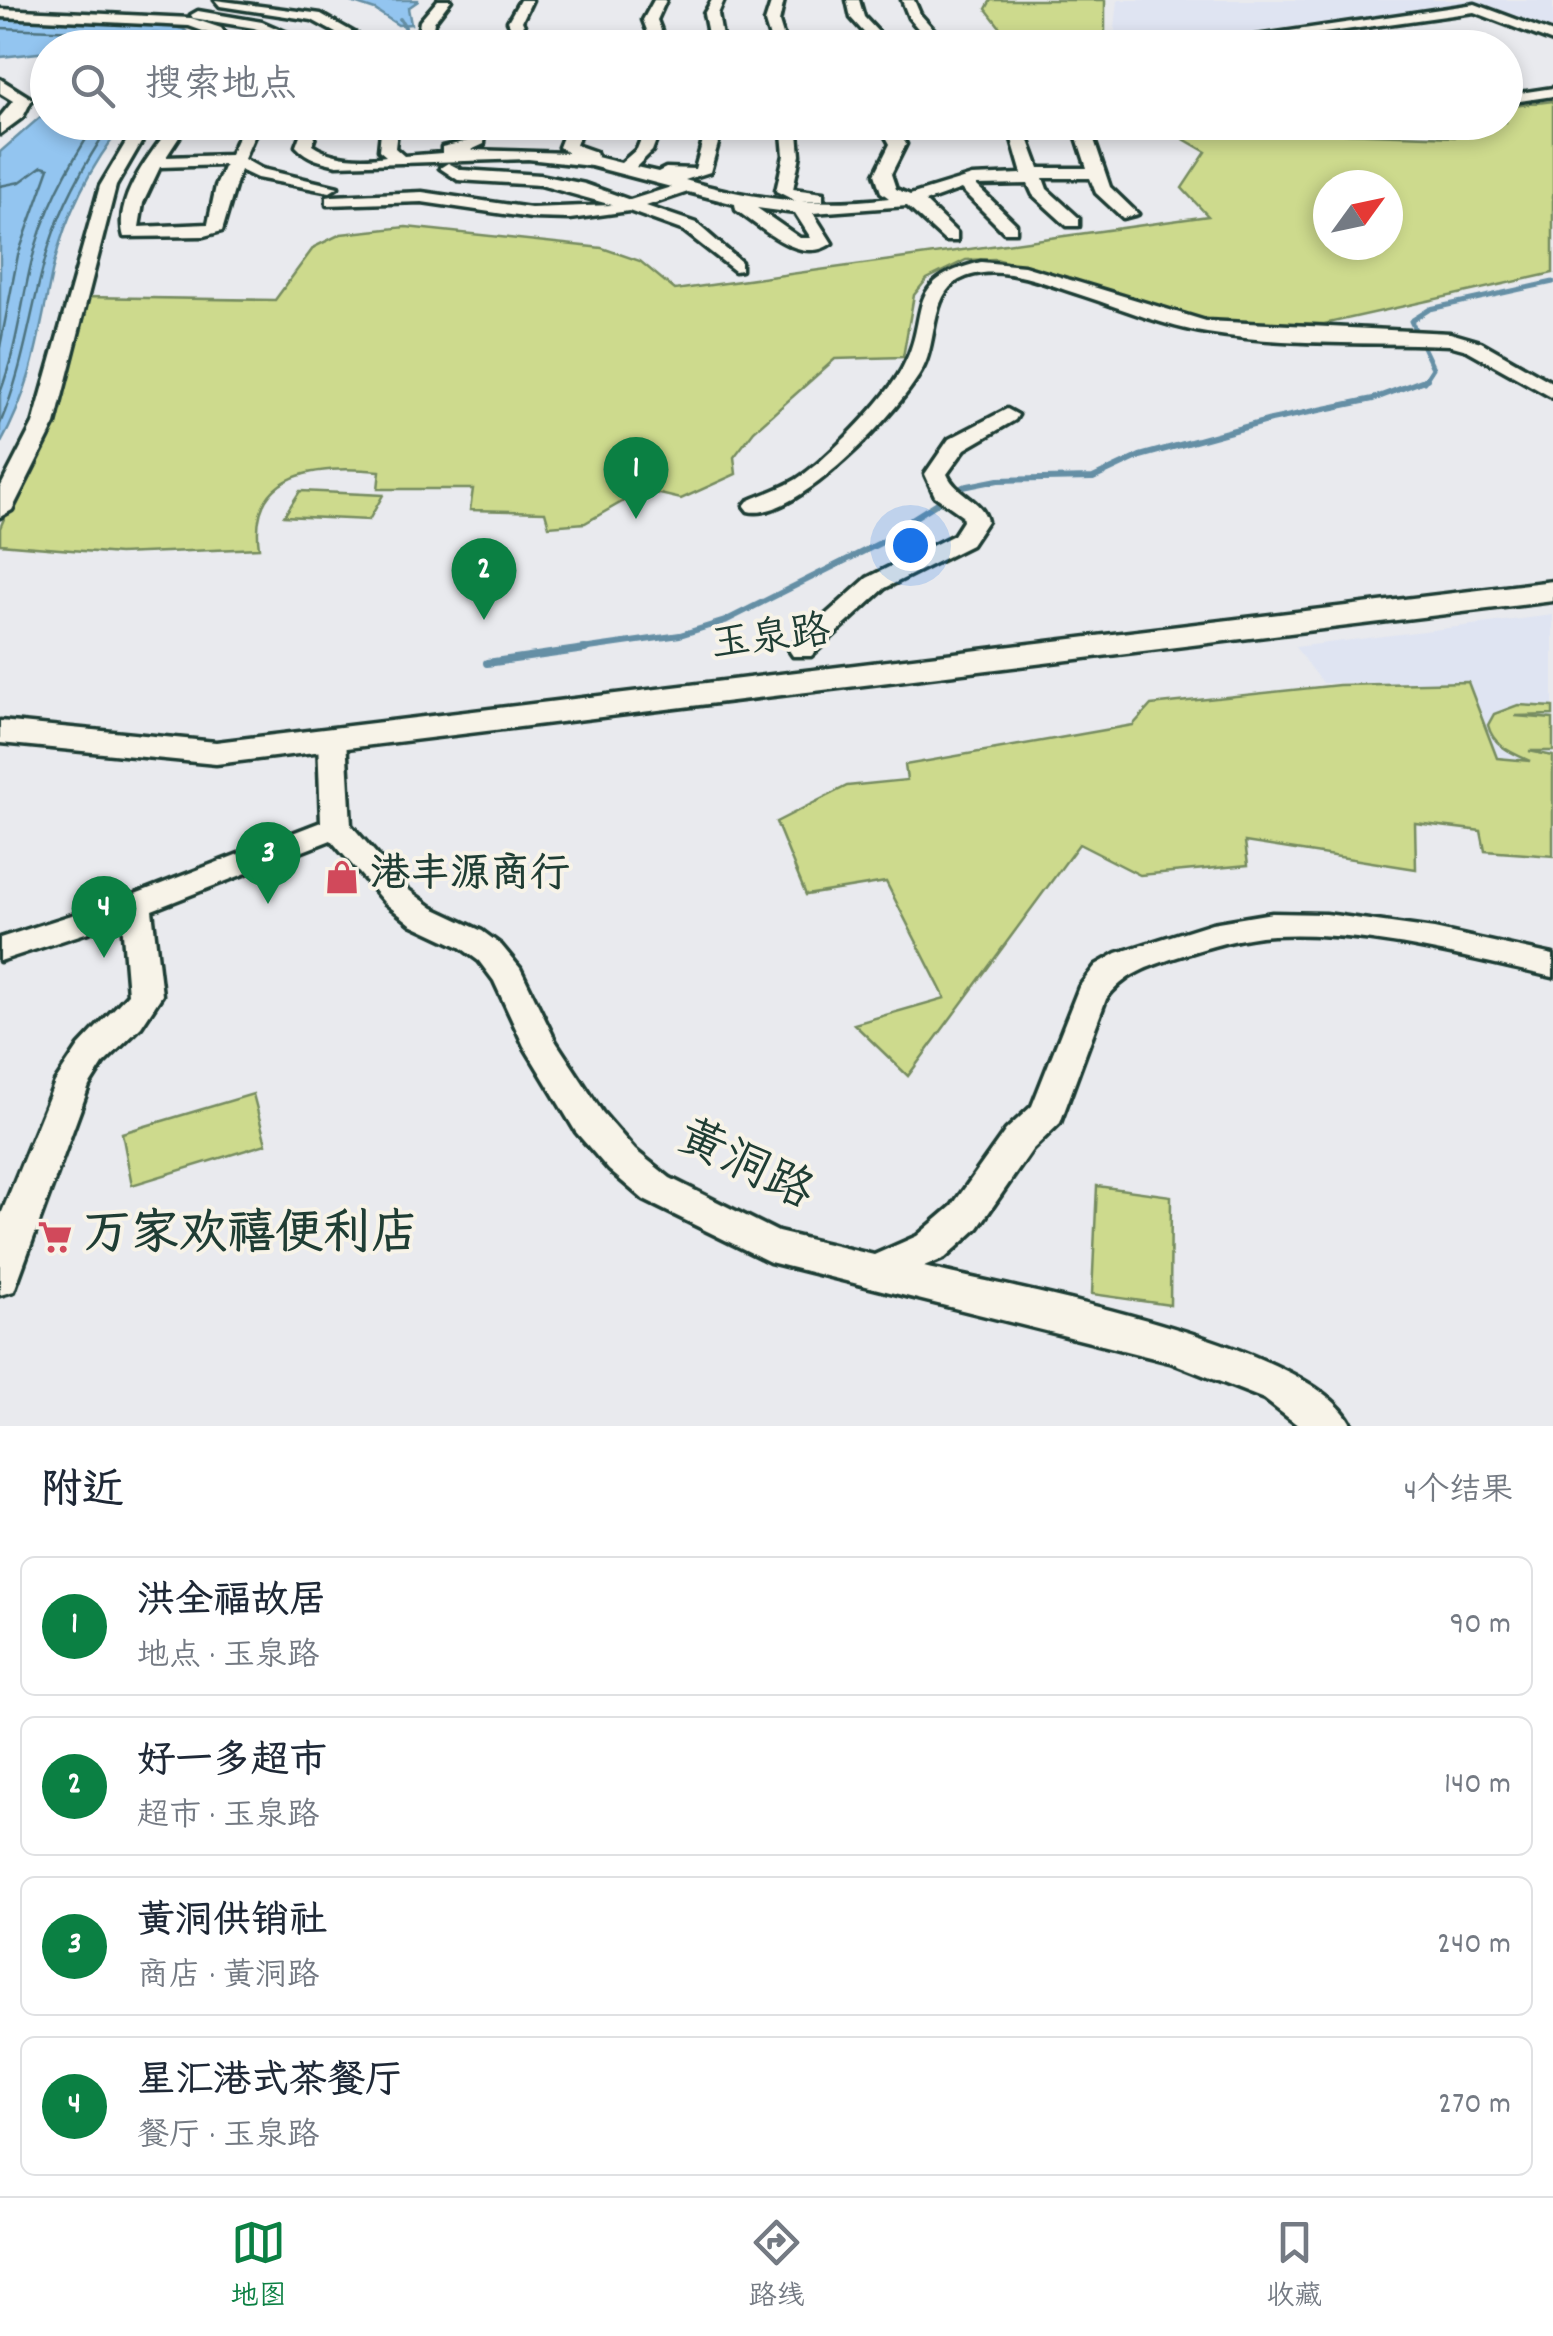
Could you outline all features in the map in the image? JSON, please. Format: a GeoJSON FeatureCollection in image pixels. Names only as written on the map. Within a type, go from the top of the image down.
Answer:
{"type":"FeatureCollection","features":[{"type":"Feature","properties":{"kind":"street"},"geometry":{"type":"LineString","coordinates":[[196,0],[268,6],[316,17],[340,30]]}},
{"type":"Feature","properties":{"kind":"street"},"geometry":{"type":"LineString","coordinates":[[426,30],[427,21],[445,0]]}},
{"type":"Feature","properties":{"kind":"street"},"geometry":{"type":"LineString","coordinates":[[519,30],[515,20],[526,0]]}},
{"type":"Feature","properties":{"kind":"street"},"geometry":{"type":"LineString","coordinates":[[654,30],[650,20],[660,0]]}},
{"type":"Feature","properties":{"kind":"street"},"geometry":{"type":"LineString","coordinates":[[713,30],[710,21],[718,0]]}},
{"type":"Feature","properties":{"kind":"street"},"geometry":{"type":"LineString","coordinates":[[774,30],[772,22],[778,0]]}},
{"type":"Feature","properties":{"kind":"street"},"geometry":{"type":"LineString","coordinates":[[853,0],[858,18],[869,30]]}},
{"type":"Feature","properties":{"kind":"street"},"geometry":{"type":"LineString","coordinates":[[908,0],[914,15],[927,30]]}},
{"type":"Feature","properties":{"kind":"street"},"geometry":{"type":"LineString","coordinates":[[0,5],[104,6],[215,16],[274,30]]}},
{"type":"Feature","properties":{"kind":"street"},"geometry":{"type":"LineString","coordinates":[[1313,30],[1475,8],[1553,38]]}},
{"type":"Feature","properties":{"kind":"street"},"geometry":{"type":"LineString","coordinates":[[0,13],[191,22],[216,30]]}},
{"type":"Feature","properties":{"kind":"street"},"geometry":{"type":"LineString","coordinates":[[0,85],[23,99],[16,113],[0,128]]}},
{"type":"Feature","properties":{"kind":"street"},"geometry":{"type":"LineString","coordinates":[[1523,97],[1553,92]]}},
{"type":"Feature","properties":{"kind":"street"},"geometry":{"type":"LineString","coordinates":[[0,510],[44,424],[108,186],[135,140]]}},
{"type":"Feature","properties":{"kind":"street"},"geometry":{"type":"LineString","coordinates":[[170,140],[136,201],[130,233],[204,231],[216,226],[224,186],[244,140]]}},
{"type":"Feature","properties":{"kind":"street"},"geometry":{"type":"LineString","coordinates":[[306,140],[304,146],[310,154],[343,162],[520,154],[629,165],[722,197],[801,208],[910,200],[964,183],[1097,173]]}},
{"type":"Feature","properties":{"kind":"street"},"geometry":{"type":"LineString","coordinates":[[388,140],[387,150],[394,158]]}},
{"type":"Feature","properties":{"kind":"street"},"geometry":{"type":"LineString","coordinates":[[394,158],[472,147],[476,140]]}},
{"type":"Feature","properties":{"kind":"street"},"geometry":{"type":"LineString","coordinates":[[570,140],[570,151],[678,175],[702,172],[711,140]]}},
{"type":"Feature","properties":{"kind":"street"},"geometry":{"type":"LineString","coordinates":[[629,165],[644,151],[649,140]]}},
{"type":"Feature","properties":{"kind":"street"},"geometry":{"type":"LineString","coordinates":[[791,140],[792,155],[784,190],[788,194],[807,197],[888,192],[910,200],[951,238]]}},
{"type":"Feature","properties":{"kind":"street"},"geometry":{"type":"LineString","coordinates":[[888,192],[883,174],[898,144],[896,140]]}},
{"type":"Feature","properties":{"kind":"street"},"geometry":{"type":"LineString","coordinates":[[1022,140],[1031,176],[1049,203],[1073,222]]}},
{"type":"Feature","properties":{"kind":"street"},"geometry":{"type":"LineString","coordinates":[[1086,140],[1106,196],[1129,214]]}},
{"type":"Feature","properties":{"kind":"street"},"geometry":{"type":"LineString","coordinates":[[155,162],[234,160],[257,173],[332,194],[422,197],[548,214],[630,207],[686,187]]}},
{"type":"Feature","properties":{"kind":"street"},"geometry":{"type":"LineString","coordinates":[[448,168],[458,175],[559,184],[630,207],[690,228],[735,266]]}},
{"type":"Feature","properties":{"kind":"street"},"geometry":{"type":"LineString","coordinates":[[964,183],[1010,228]]}},
{"type":"Feature","properties":{"kind":"street"},"geometry":{"type":"LineString","coordinates":[[722,197],[796,243],[823,243],[801,208]]}},
{"type":"Feature","properties":{"kind":"street"},"geometry":{"type":"LineString","coordinates":[[756,506],[806,483],[881,414],[914,367],[936,290],[954,275],[972,270],[1017,270],[1225,330],[1420,336],[1474,346],[1553,392]]}},
{"type":"Feature","properties":{"kind":"street"},"geometry":{"type":"LineString","coordinates":[[802,650],[876,583],[963,540],[975,522],[973,512],[950,496],[936,474],[948,453],[1006,415]]}},
{"type":"Feature","properties":{"kind":"street","name":"玉泉路"},"geometry":{"type":"LineString","coordinates":[[0,732],[216,754],[1553,591]]}},
{"type":"Feature","properties":{"kind":"street"},"geometry":{"type":"LineString","coordinates":[[0,950],[136,906],[336,826],[332,739]]}},
{"type":"Feature","properties":{"kind":"street","name":"黄洞路"},"geometry":{"type":"LineString","coordinates":[[336,826],[395,895],[422,916],[472,939],[490,953],[508,976],[541,1046],[589,1122],[622,1160],[657,1189],[770,1246],[1173,1345],[1279,1386],[1331,1426]]}},
{"type":"Feature","properties":{"kind":"street"},"geometry":{"type":"LineString","coordinates":[[0,1279],[16,1222],[74,1082],[91,1056],[129,1018],[145,995],[136,906]]}},
{"type":"Feature","properties":{"kind":"street"},"geometry":{"type":"LineString","coordinates":[[878,1272],[931,1247],[965,1217],[1019,1140],[1047,1113],[1091,995],[1108,973],[1129,961],[1212,934],[1272,924],[1326,925],[1434,940],[1553,966]]}},
{"type":"Feature","properties":{"kind":"shaded area"},"geometry":{"type":"Polygon","coordinates":[[[1118,0],[1553,0],[1553,31],[1470,2],[1270,30],[1115,30],[1118,0]]]}},
{"type":"Feature","properties":{"kind":"shaded area"},"geometry":{"type":"Polygon","coordinates":[[[1553,615],[1553,765],[1497,758],[1468,682],[1323,683],[1295,647],[1553,615]]]}},
{"type":"Feature","properties":{"kind":"green space"},"geometry":{"type":"Polygon","coordinates":[[[991,0],[1105,0],[1105,30],[1002,30],[986,9],[991,0]]]}},
{"type":"Feature","properties":{"kind":"green space"},"geometry":{"type":"Polygon","coordinates":[[[1553,101],[1553,273],[1324,324],[1209,321],[996,259],[966,260],[927,279],[914,295],[903,357],[835,359],[754,431],[734,457],[736,474],[681,499],[643,490],[585,523],[549,526],[545,512],[470,510],[473,489],[378,489],[380,471],[335,469],[293,478],[277,487],[265,502],[259,522],[259,548],[119,554],[0,544],[0,528],[56,399],[83,297],[275,300],[314,247],[341,234],[406,227],[602,248],[640,261],[675,290],[1208,216],[1182,188],[1206,152],[1185,140],[1523,140],[1523,105],[1553,101]]]}},
{"type":"Feature","properties":{"kind":"green space"},"geometry":{"type":"Polygon","coordinates":[[[300,491],[383,495],[369,520],[284,516],[300,491]]]}},
{"type":"Feature","properties":{"kind":"green space"},"geometry":{"type":"Polygon","coordinates":[[[1468,682],[1497,758],[1530,761],[1504,748],[1494,738],[1488,725],[1494,714],[1518,705],[1553,707],[1553,715],[1515,716],[1553,719],[1553,751],[1529,751],[1553,756],[1553,856],[1485,851],[1481,831],[1415,823],[1416,869],[1245,842],[1248,865],[1140,875],[1079,844],[908,1076],[854,1024],[945,998],[886,882],[806,895],[776,822],[847,786],[907,780],[905,765],[1133,725],[1151,705],[1339,685],[1468,682]]]}},
{"type":"Feature","properties":{"kind":"green space"},"geometry":{"type":"Polygon","coordinates":[[[253,1094],[266,1144],[132,1185],[122,1133],[253,1094]]]}},
{"type":"Feature","properties":{"kind":"green space"},"geometry":{"type":"Polygon","coordinates":[[[1097,1186],[1171,1196],[1170,1305],[1092,1294],[1097,1186]]]}},
{"type":"Feature","properties":{"kind":"water"},"geometry":{"type":"Polygon","coordinates":[[[345,0],[418,1],[408,8],[411,24],[398,25],[375,10],[345,0]]]}},
{"type":"Feature","properties":{"kind":"water"},"geometry":{"type":"Polygon","coordinates":[[[0,19],[159,24],[184,30],[30,30],[30,54],[0,57],[0,19]]]}},
{"type":"Feature","properties":{"kind":"water"},"geometry":{"type":"Polygon","coordinates":[[[30,126],[30,140],[112,140],[90,173],[65,229],[28,380],[0,445],[0,152],[30,126]]]}},
{"type":"Feature","properties":{"kind":"waterway"},"geometry":{"type":"LineString","coordinates":[[400,19],[405,30]]}},
{"type":"Feature","properties":{"kind":"waterway"},"geometry":{"type":"LineString","coordinates":[[1426,380],[1433,368],[1411,321],[1430,309],[1553,282]]}},
{"type":"Feature","properties":{"kind":"waterway"},"geometry":{"type":"LineString","coordinates":[[568,651],[680,635],[725,621],[902,532],[912,519],[963,487],[998,480],[1093,478],[1140,456],[1271,420],[1373,399],[1426,380]]}},
{"type":"Feature","properties":{"kind":"waterway"},"geometry":{"type":"LineString","coordinates":[[487,663],[585,649]]}},
{"type":"Feature","properties":{"kind":"place","name":"洪全福故居"},"geometry":{"type":"Point","coordinates":[636,519]}},
{"type":"Feature","properties":{"kind":"place","name":"好一多超市"},"geometry":{"type":"Point","coordinates":[484,620]}},
{"type":"Feature","properties":{"kind":"place","name":"港丰源商行"},"geometry":{"type":"Point","coordinates":[342,877]}},
{"type":"Feature","properties":{"kind":"place","name":"黄洞供销社"},"geometry":{"type":"Point","coordinates":[268,904]}},
{"type":"Feature","properties":{"kind":"place","name":"星汇港式茶餐厅"},"geometry":{"type":"Point","coordinates":[104,958]}},
{"type":"Feature","properties":{"kind":"place","name":"万家欢禧便利店"},"geometry":{"type":"Point","coordinates":[55,1237]}}]}
